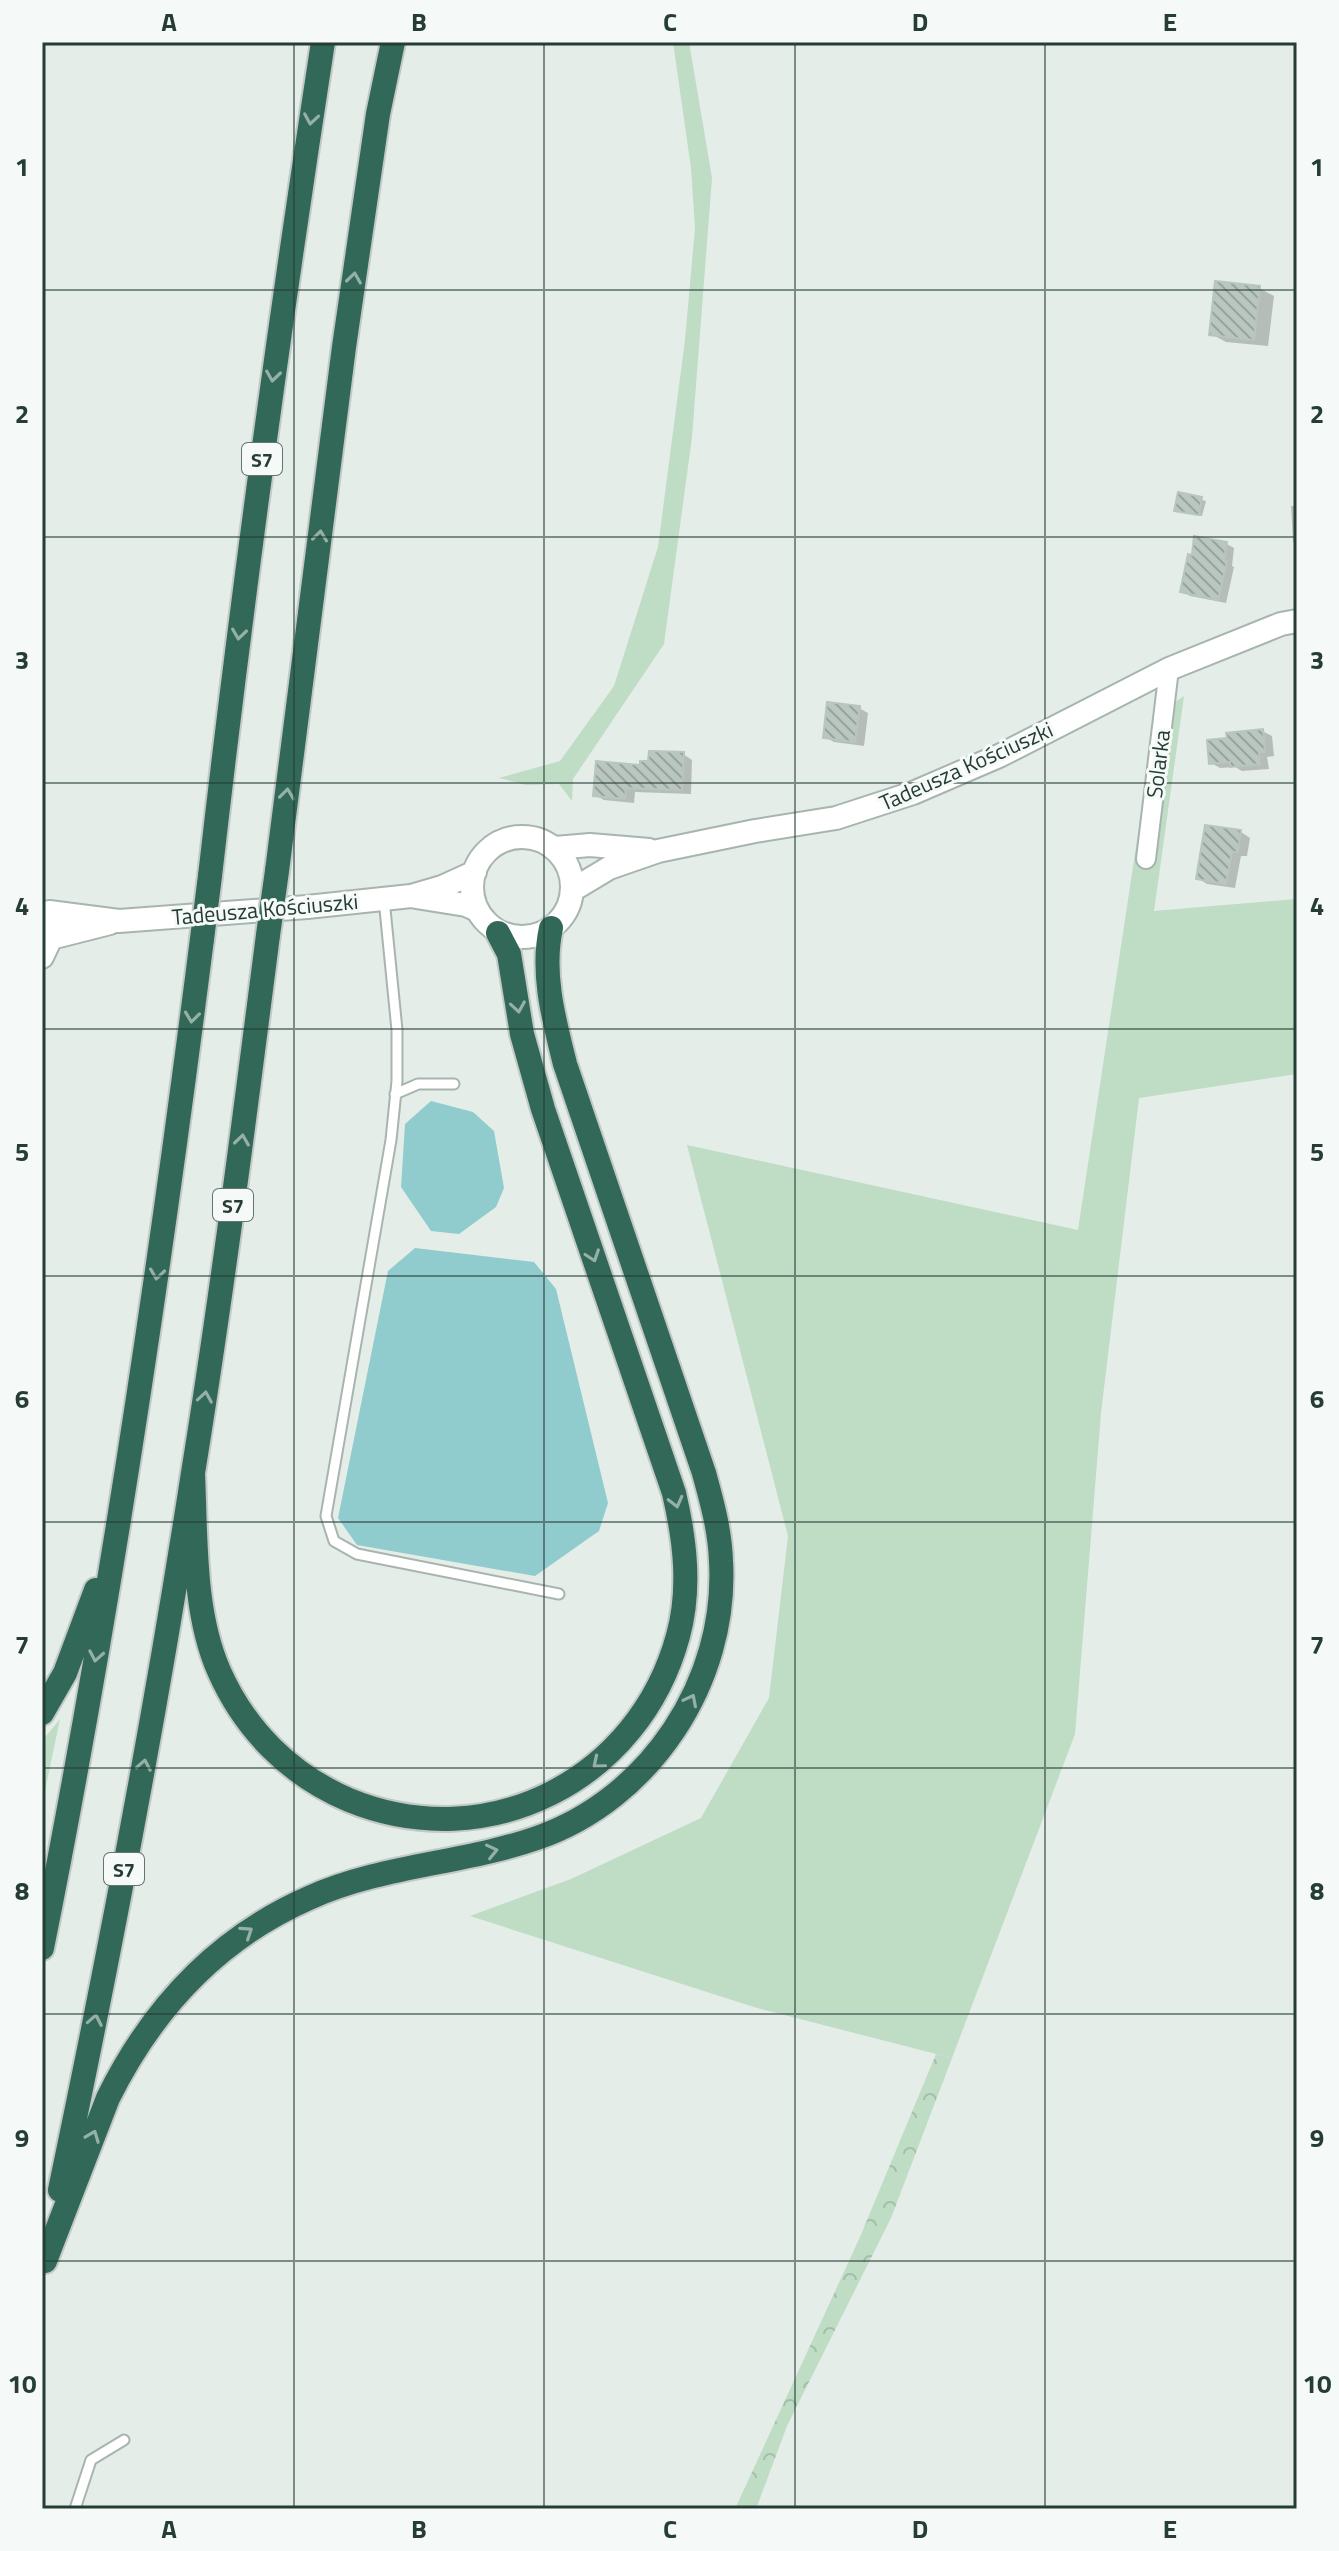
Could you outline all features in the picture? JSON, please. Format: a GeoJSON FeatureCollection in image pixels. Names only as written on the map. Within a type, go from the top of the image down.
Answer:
{"type":"FeatureCollection","features":[{"type":"Feature","properties":{"kind":"highway","name":"S7"},"geometry":{"type":"LineString","coordinates":[[42,1948],[78,1762],[152,1311],[279,331],[323,42]]}},
{"type":"Feature","properties":{"kind":"highway","name":"S7"},"geometry":{"type":"LineString","coordinates":[[43,2268],[133,1820],[193,1474],[246,1112],[344,347],[378,114],[393,42]]}},
{"type":"Feature","properties":{"kind":"highway"},"geometry":{"type":"LineString","coordinates":[[43,2268],[108,2098],[121,2072],[169,2002],[211,1959],[261,1923],[309,1898],[374,1876],[515,1845],[563,1827],[589,1813],[632,1782],[652,1760],[684,1714],[707,1664],[719,1612],[721,1585],[714,1511],[704,1473],[565,1064],[548,979],[547,944],[551,928]]}},
{"type":"Feature","properties":{"kind":"highway"},"geometry":{"type":"LineString","coordinates":[[193,1474],[203,1610],[219,1669],[234,1701],[271,1748],[313,1782],[336,1794],[385,1811],[435,1819],[479,1817],[510,1809],[565,1787],[588,1772],[623,1740],[653,1699],[671,1660],[683,1615],[685,1564],[681,1519],[543,1109],[522,1034],[509,954],[498,933]]}},
{"type":"Feature","properties":{"kind":"highway"},"geometry":{"type":"LineString","coordinates":[[42,1713],[77,1646],[119,1524]]}},
{"type":"Feature","properties":{"kind":"street","name":"Tadeusza Kościuszki"},"geometry":{"type":"LineString","coordinates":[[574,889],[609,868],[658,851],[836,818],[913,793],[999,756],[1169,669],[1281,624],[1297,621]]}},
{"type":"Feature","properties":{"kind":"street","name":"Solarka"},"geometry":{"type":"LineString","coordinates":[[1146,859],[1169,669]]}},
{"type":"Feature","properties":{"kind":"street"},"geometry":{"type":"LineString","coordinates":[[515,838],[530,838],[555,848],[572,872],[574,889],[565,910],[551,928],[532,936],[516,937],[498,933],[477,910],[472,891],[475,872],[490,849],[515,838]]}},
{"type":"Feature","properties":{"kind":"street","name":"Tadeusza Kościuszki"},"geometry":{"type":"LineString","coordinates":[[555,848],[590,845],[658,851]]}},
{"type":"Feature","properties":{"kind":"street","name":"Tadeusza Kościuszki"},"geometry":{"type":"LineString","coordinates":[[45,907],[119,921],[411,896],[442,887],[475,872]]}},
{"type":"Feature","properties":{"kind":"street","name":"Tadeusza Kościuszki"},"geometry":{"type":"LineString","coordinates":[[411,896],[466,905],[477,910]]}},
{"type":"Feature","properties":{"kind":"street"},"geometry":{"type":"LineString","coordinates":[[45,907],[47,948]]}},
{"type":"Feature","properties":{"kind":"street","name":"Tadeusza Kościuszki"},"geometry":{"type":"LineString","coordinates":[[47,948],[119,921]]}},
{"type":"Feature","properties":{"kind":"lane"},"geometry":{"type":"LineString","coordinates":[[384,899],[397,1030],[391,1140],[326,1516],[334,1541],[357,1554],[559,1594]]}},
{"type":"Feature","properties":{"kind":"lane"},"geometry":{"type":"LineString","coordinates":[[395,1094],[418,1084],[454,1084]]}},
{"type":"Feature","properties":{"kind":"lane"},"geometry":{"type":"LineString","coordinates":[[75,2509],[91,2460],[124,2440]]}},
{"type":"Feature","properties":{"kind":"green space"},"geometry":{"type":"Polygon","coordinates":[[[673,42],[689,42],[712,178],[692,437],[664,644],[573,779],[572,801],[559,784],[526,785],[499,778],[560,761],[614,686],[658,547],[685,340],[695,228],[691,168],[673,42]]]}},
{"type":"Feature","properties":{"kind":"green space"},"geometry":{"type":"Polygon","coordinates":[[[1184,696],[1154,911],[1297,899],[1297,1074],[1139,1098],[1101,1413],[1075,1734],[952,2058],[757,2008],[470,1916],[571,1879],[701,1818],[769,1698],[788,1536],[687,1145],[1078,1230],[1156,715],[1184,696]]]}},
{"type":"Feature","properties":{"kind":"green space"},"geometry":{"type":"Polygon","coordinates":[[[60,1719],[42,1805],[42,1741],[60,1719]]]}},
{"type":"Feature","properties":{"kind":"green space"},"geometry":{"type":"Polygon","coordinates":[[[936,2054],[952,2058],[891,2218],[787,2426],[756,2509],[735,2509],[860,2237],[936,2054]]]}},
{"type":"Feature","properties":{"kind":"water"},"geometry":{"type":"Polygon","coordinates":[[[431,1101],[473,1112],[494,1131],[504,1188],[496,1207],[459,1234],[431,1231],[401,1187],[405,1124],[431,1101]]]}},
{"type":"Feature","properties":{"kind":"water"},"geometry":{"type":"Polygon","coordinates":[[[415,1248],[534,1262],[556,1289],[608,1503],[599,1531],[535,1576],[357,1545],[338,1518],[388,1271],[415,1248]]]}},
{"type":"Feature","properties":{"kind":"building"},"geometry":{"type":"Polygon","coordinates":[[[1215,281],[1260,286],[1254,340],[1209,335],[1215,281]]]}},
{"type":"Feature","properties":{"kind":"building"},"geometry":{"type":"Polygon","coordinates":[[[1178,492],[1202,497],[1199,515],[1174,511],[1178,492]]]}},
{"type":"Feature","properties":{"kind":"building"},"geometry":{"type":"Polygon","coordinates":[[[1194,536],[1227,542],[1224,561],[1227,561],[1218,600],[1180,592],[1188,554],[1192,555],[1194,536]]]}},
{"type":"Feature","properties":{"kind":"building"},"geometry":{"type":"Polygon","coordinates":[[[827,702],[860,706],[855,742],[823,738],[827,702]]]}},
{"type":"Feature","properties":{"kind":"building"},"geometry":{"type":"Polygon","coordinates":[[[1263,729],[1265,752],[1259,752],[1260,764],[1230,767],[1230,762],[1209,764],[1207,740],[1227,738],[1226,733],[1263,729]]]}},
{"type":"Feature","properties":{"kind":"building"},"geometry":{"type":"Polygon","coordinates":[[[649,751],[684,752],[682,790],[626,788],[625,799],[593,796],[596,761],[640,765],[640,761],[648,761],[649,751]]]}},
{"type":"Feature","properties":{"kind":"building"},"geometry":{"type":"Polygon","coordinates":[[[1205,825],[1241,830],[1238,852],[1232,852],[1226,884],[1196,879],[1205,825]]]}}]}
